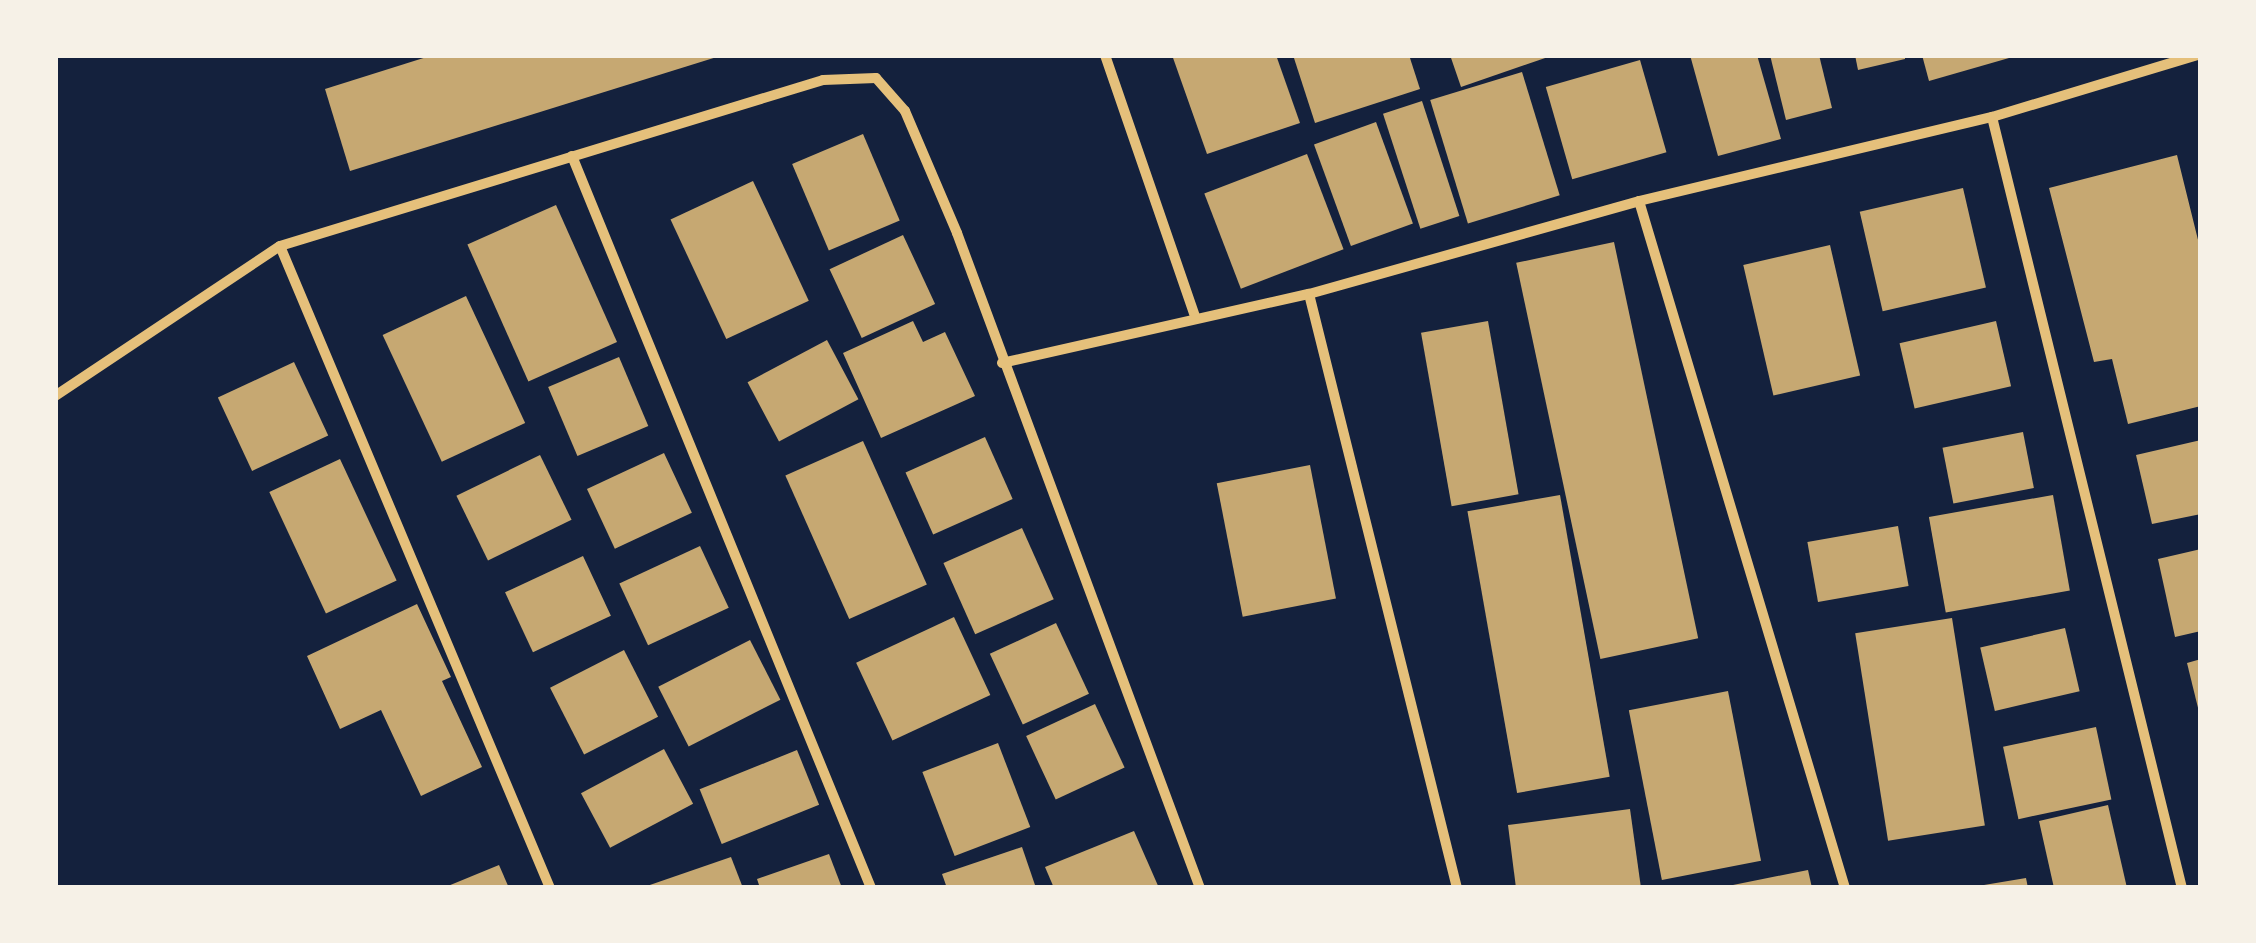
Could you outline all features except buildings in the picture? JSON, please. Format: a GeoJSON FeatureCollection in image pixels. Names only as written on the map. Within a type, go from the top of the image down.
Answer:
{"type":"FeatureCollection","features":[{"type":"Feature","properties":{"kind":"street"},"geometry":{"type":"LineString","coordinates":[[1105,55],[1194,317]]}},
{"type":"Feature","properties":{"kind":"street"},"geometry":{"type":"LineString","coordinates":[[1002,363],[1309,294],[1639,202],[1992,117],[2197,55]]}},
{"type":"Feature","properties":{"kind":"street"},"geometry":{"type":"LineString","coordinates":[[55,396],[280,246],[823,80],[876,78],[905,112],[1200,888]]}},
{"type":"Feature","properties":{"kind":"street"},"geometry":{"type":"LineString","coordinates":[[1992,117],[2182,888]]}},
{"type":"Feature","properties":{"kind":"street"},"geometry":{"type":"LineString","coordinates":[[572,156],[871,888]]}},
{"type":"Feature","properties":{"kind":"street"},"geometry":{"type":"LineString","coordinates":[[1639,202],[1845,888]]}},
{"type":"Feature","properties":{"kind":"street"},"geometry":{"type":"LineString","coordinates":[[280,246],[550,888]]}},
{"type":"Feature","properties":{"kind":"street"},"geometry":{"type":"LineString","coordinates":[[1309,294],[1457,888]]}}]}
